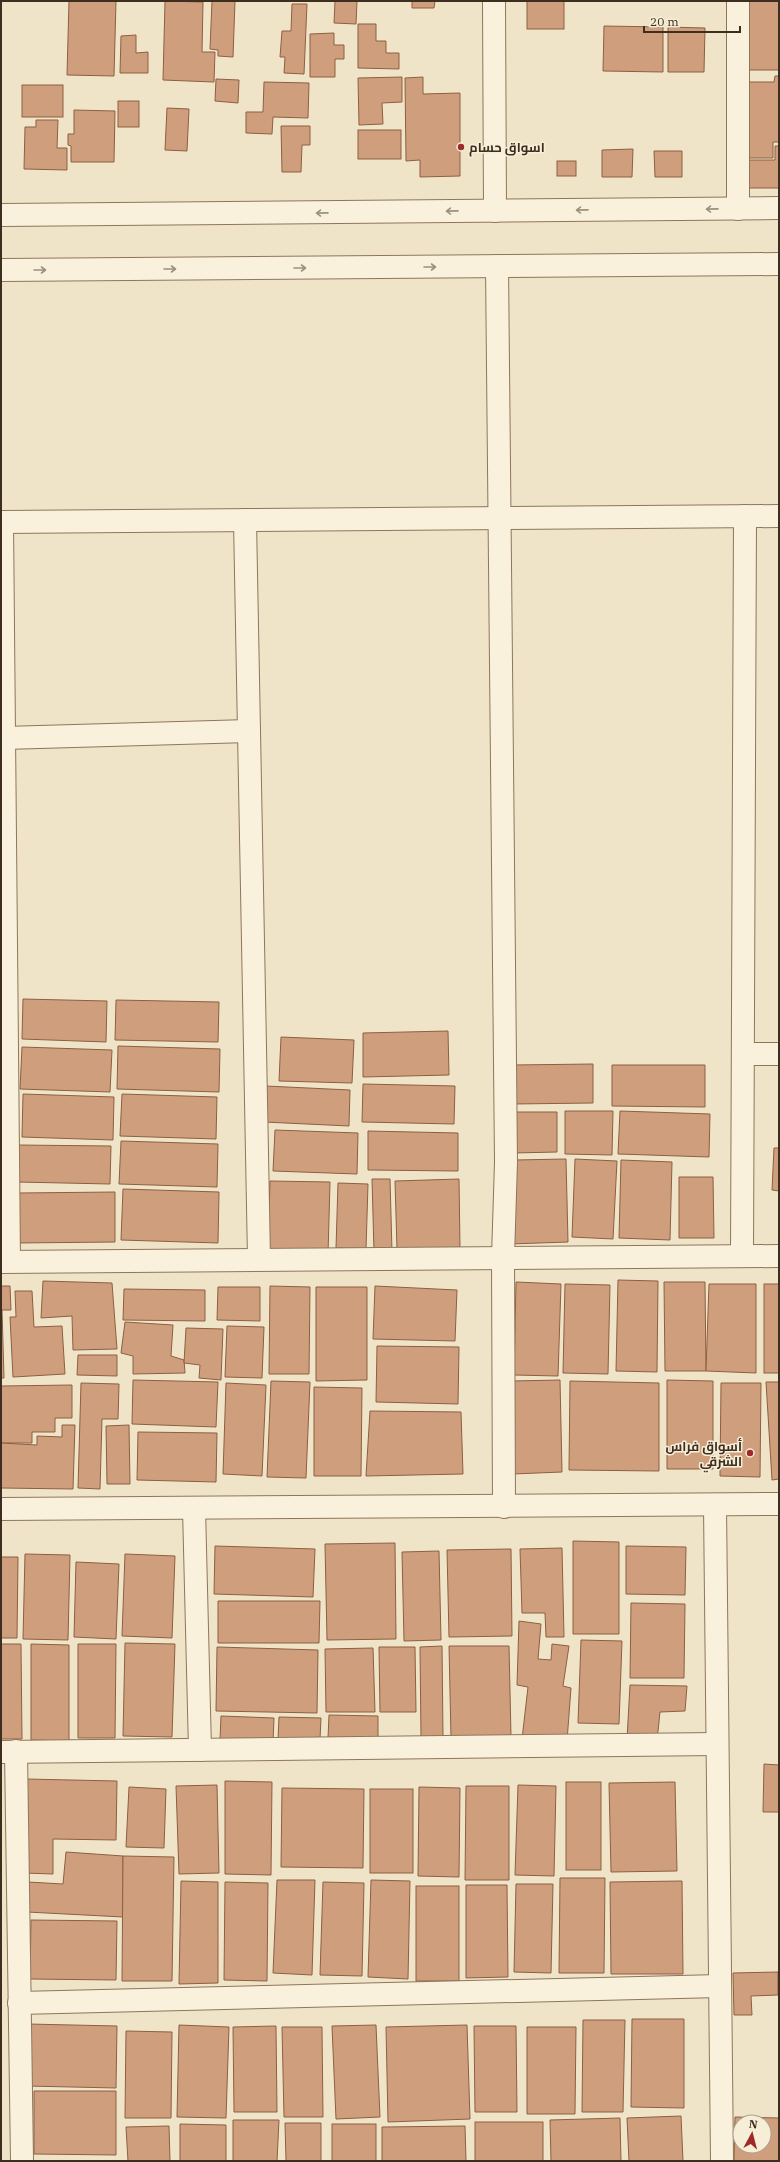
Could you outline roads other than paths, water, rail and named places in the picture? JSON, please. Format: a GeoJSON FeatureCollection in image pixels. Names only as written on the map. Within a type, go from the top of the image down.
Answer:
{"type":"FeatureCollection","features":[{"type":"Feature","properties":{"kind":"street"},"geometry":{"type":"LineString","coordinates":[[494,1],[495,211]]}},
{"type":"Feature","properties":{"kind":"street"},"geometry":{"type":"LineString","coordinates":[[738,1],[738,209]]}},
{"type":"Feature","properties":{"kind":"street"},"geometry":{"type":"LineString","coordinates":[[1,215],[779,208]]}},
{"type":"Feature","properties":{"kind":"street"},"geometry":{"type":"LineString","coordinates":[[1,270],[779,264]]}},
{"type":"Feature","properties":{"kind":"street"},"geometry":{"type":"LineString","coordinates":[[497,266],[506,1162],[503,1257],[504,1507]]}},
{"type":"Feature","properties":{"kind":"street"},"geometry":{"type":"LineString","coordinates":[[742,1255],[745,516]]}},
{"type":"Feature","properties":{"kind":"street"},"geometry":{"type":"LineString","coordinates":[[779,516],[1,522],[4,738],[5,1261],[742,1255],[779,1256]]}},
{"type":"Feature","properties":{"kind":"street"},"geometry":{"type":"LineString","coordinates":[[245,520],[259,1259]]}},
{"type":"Feature","properties":{"kind":"street"},"geometry":{"type":"LineString","coordinates":[[4,738],[249,731]]}},
{"type":"Feature","properties":{"kind":"street"},"geometry":{"type":"LineString","coordinates":[[743,1054],[779,1054]]}},
{"type":"Feature","properties":{"kind":"street"},"geometry":{"type":"LineString","coordinates":[[1,1509],[504,1507],[779,1504]]}},
{"type":"Feature","properties":{"kind":"street"},"geometry":{"type":"LineString","coordinates":[[715,1505],[722,2161]]}},
{"type":"Feature","properties":{"kind":"street"},"geometry":{"type":"LineString","coordinates":[[194,1508],[200,1750]]}},
{"type":"Feature","properties":{"kind":"street"},"geometry":{"type":"LineString","coordinates":[[22,2161],[20,2003],[8,1751],[717,1744]]}},
{"type":"Feature","properties":{"kind":"street"},"geometry":{"type":"LineString","coordinates":[[20,2003],[720,1986]]}},
{"type":"Feature","properties":{"kind":"place","name":"اسواق حسام"},"geometry":{"type":"Point","coordinates":[461,147]}},
{"type":"Feature","properties":{"kind":"place","name":"أسواق فراس الشرقي"},"geometry":{"type":"Point","coordinates":[750,1453]}}]}
